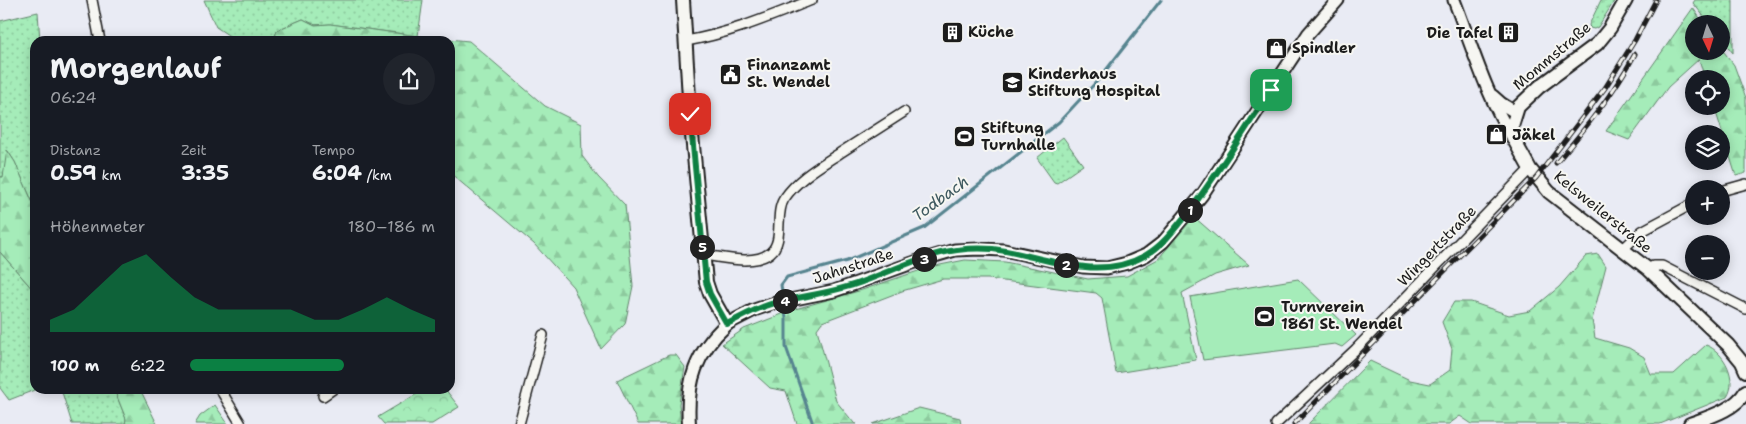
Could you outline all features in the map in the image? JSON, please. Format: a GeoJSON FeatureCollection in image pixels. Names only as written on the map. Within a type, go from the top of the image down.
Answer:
{"type":"FeatureCollection","features":[{"type":"Feature","properties":{"kind":"main road"},"geometry":{"type":"LineString","coordinates":[[683,0],[690,114],[706,282],[710,294],[727,324],[714,336],[700,356],[693,378],[688,405],[689,424]]}},
{"type":"Feature","properties":{"kind":"main road","name":"Mommstraße"},"geometry":{"type":"LineString","coordinates":[[1515,112],[1539,87],[1597,44],[1610,28],[1626,0]]}},
{"type":"Feature","properties":{"kind":"main road"},"geometry":{"type":"LineString","coordinates":[[1513,138],[1512,126],[1515,112]]}},
{"type":"Feature","properties":{"kind":"main road","name":"Kelsweilerstraße"},"geometry":{"type":"LineString","coordinates":[[1513,138],[1530,169],[1549,192],[1648,269]]}},
{"type":"Feature","properties":{"kind":"main road"},"geometry":{"type":"LineString","coordinates":[[1648,269],[1728,345],[1742,362],[1746,371]]}},
{"type":"Feature","properties":{"kind":"main road"},"geometry":{"type":"LineString","coordinates":[[1690,424],[1729,407],[1742,398],[1746,391]]}},
{"type":"Feature","properties":{"kind":"street"},"geometry":{"type":"LineString","coordinates":[[92,0],[99,36]]}},
{"type":"Feature","properties":{"kind":"street"},"geometry":{"type":"LineString","coordinates":[[686,41],[754,22],[812,0]]}},
{"type":"Feature","properties":{"kind":"street","name":"Jahnstraße"},"geometry":{"type":"LineString","coordinates":[[727,324],[754,310],[775,303],[834,291],[918,260],[955,250],[1004,250],[1083,268],[1107,268],[1127,263],[1146,255],[1163,242],[1202,194],[1308,34],[1338,0]]}},
{"type":"Feature","properties":{"kind":"street","name":"Kelsweilerstraße"},"geometry":{"type":"LineString","coordinates":[[1454,0],[1490,93],[1504,124],[1513,138]]}},
{"type":"Feature","properties":{"kind":"street"},"geometry":{"type":"LineString","coordinates":[[1490,93],[1515,112]]}},
{"type":"Feature","properties":{"kind":"street"},"geometry":{"type":"LineString","coordinates":[[703,255],[760,259],[772,252],[776,246],[778,216],[783,200],[792,188],[809,173],[904,112]]}},
{"type":"Feature","properties":{"kind":"street","name":"Wingertstraße"},"geometry":{"type":"LineString","coordinates":[[1276,424],[1356,349],[1530,169]]}},
{"type":"Feature","properties":{"kind":"street"},"geometry":{"type":"LineString","coordinates":[[1730,188],[1746,184]]}},
{"type":"Feature","properties":{"kind":"street"},"geometry":{"type":"LineString","coordinates":[[1623,249],[1642,231],[1685,208]]}},
{"type":"Feature","properties":{"kind":"street","name":"Kelsweilerstraße"},"geometry":{"type":"LineString","coordinates":[[1648,269],[1654,266],[1662,266],[1746,309]]}},
{"type":"Feature","properties":{"kind":"street"},"geometry":{"type":"LineString","coordinates":[[519,424],[543,335]]}},
{"type":"Feature","properties":{"kind":"street"},"geometry":{"type":"LineString","coordinates":[[223,394],[241,424]]}},
{"type":"Feature","properties":{"kind":"green space"},"geometry":{"type":"Polygon","coordinates":[[[204,0],[423,0],[418,36],[330,24],[315,25],[303,19],[277,30],[275,36],[230,36],[216,27],[204,0]]]}},
{"type":"Feature","properties":{"kind":"green space"},"geometry":{"type":"Polygon","coordinates":[[[1601,0],[1615,0],[1598,27],[1590,28],[1589,25],[1601,0]]]}},
{"type":"Feature","properties":{"kind":"green space"},"geometry":{"type":"Polygon","coordinates":[[[1695,0],[1733,0],[1733,53],[1730,49],[1730,15],[1703,15],[1693,3],[1695,0]]]}},
{"type":"Feature","properties":{"kind":"green space"},"geometry":{"type":"Polygon","coordinates":[[[1693,8],[1698,15],[1688,15],[1693,8]]]}},
{"type":"Feature","properties":{"kind":"green space"},"geometry":{"type":"Polygon","coordinates":[[[38,12],[40,36],[30,36],[30,196],[15,162],[8,151],[3,177],[0,177],[0,21],[38,12]]]}},
{"type":"Feature","properties":{"kind":"green space"},"geometry":{"type":"Polygon","coordinates":[[[303,19],[315,25],[330,24],[418,36],[275,36],[277,30],[303,19]]]}},
{"type":"Feature","properties":{"kind":"green space"},"geometry":{"type":"Polygon","coordinates":[[[1685,19],[1685,60],[1698,60],[1668,87],[1629,140],[1606,131],[1685,19]]]}},
{"type":"Feature","properties":{"kind":"green space"},"geometry":{"type":"Polygon","coordinates":[[[455,40],[469,41],[545,106],[581,124],[582,156],[598,177],[625,205],[633,286],[625,324],[601,349],[573,287],[534,244],[455,177],[455,40]]]}},
{"type":"Feature","properties":{"kind":"green space"},"geometry":{"type":"Polygon","coordinates":[[[1699,60],[1730,60],[1734,65],[1746,98],[1746,173],[1736,176],[1730,157],[1730,125],[1720,125],[1717,115],[1730,115],[1730,70],[1702,70],[1699,60]]]}},
{"type":"Feature","properties":{"kind":"green space"},"geometry":{"type":"Polygon","coordinates":[[[1063,137],[1083,165],[1057,183],[1054,182],[1037,158],[1063,137]]]}},
{"type":"Feature","properties":{"kind":"green space"},"geometry":{"type":"Polygon","coordinates":[[[7,150],[15,162],[30,196],[30,286],[0,252],[0,177],[3,177],[7,150]]]}},
{"type":"Feature","properties":{"kind":"green space"},"geometry":{"type":"Polygon","coordinates":[[[1194,217],[1249,265],[1215,275],[1182,293],[1196,360],[1116,373],[1102,298],[1096,293],[988,279],[943,279],[902,291],[822,322],[817,329],[836,401],[854,423],[857,424],[797,424],[786,391],[770,388],[722,344],[744,329],[795,309],[862,290],[930,267],[965,260],[1005,262],[1088,279],[1127,276],[1158,259],[1194,217]]]}},
{"type":"Feature","properties":{"kind":"green space"},"geometry":{"type":"Polygon","coordinates":[[[0,252],[30,286],[30,392],[9,400],[0,388],[0,252]]]}},
{"type":"Feature","properties":{"kind":"green space"},"geometry":{"type":"Polygon","coordinates":[[[1598,254],[1606,266],[1592,320],[1595,338],[1629,348],[1644,357],[1651,374],[1674,374],[1706,345],[1719,354],[1728,367],[1731,383],[1727,397],[1660,424],[1472,424],[1460,416],[1449,424],[1308,424],[1370,361],[1410,380],[1430,384],[1450,370],[1452,349],[1442,322],[1454,302],[1471,302],[1509,315],[1530,311],[1559,287],[1586,256],[1598,254]]]}},
{"type":"Feature","properties":{"kind":"green space","name":"Turnverein 1861 St. Wendel"},"geometry":{"type":"Polygon","coordinates":[[[1298,279],[1356,335],[1342,347],[1335,344],[1203,360],[1190,297],[1298,279]]]}},
{"type":"Feature","properties":{"kind":"green space"},"geometry":{"type":"Polygon","coordinates":[[[669,355],[676,355],[685,367],[679,404],[681,424],[638,424],[617,380],[669,355]]]}},
{"type":"Feature","properties":{"kind":"green space"},"geometry":{"type":"Polygon","coordinates":[[[63,394],[116,394],[126,419],[125,424],[72,424],[63,394]]]}},
{"type":"Feature","properties":{"kind":"green space"},"geometry":{"type":"Polygon","coordinates":[[[116,394],[142,394],[157,424],[125,424],[126,419],[116,394]]]}},
{"type":"Feature","properties":{"kind":"green space"},"geometry":{"type":"Polygon","coordinates":[[[417,394],[449,394],[459,407],[432,424],[384,424],[378,417],[417,394]]]}},
{"type":"Feature","properties":{"kind":"green space"},"geometry":{"type":"Polygon","coordinates":[[[215,405],[228,424],[195,424],[200,416],[215,405]]]}},
{"type":"Feature","properties":{"kind":"green space"},"geometry":{"type":"Polygon","coordinates":[[[919,408],[960,418],[961,424],[873,424],[919,408]]]}},
{"type":"Feature","properties":{"kind":"waterway","name":"Todbach"},"geometry":{"type":"LineString","coordinates":[[783,298],[781,285],[787,277],[847,261],[924,228],[1059,122],[1099,79],[1161,0]]}},
{"type":"Feature","properties":{"kind":"waterway","name":"Todbach"},"geometry":{"type":"LineString","coordinates":[[784,305],[786,347],[813,424]]}},
{"type":"Feature","properties":{"kind":"railway"},"geometry":{"type":"LineString","coordinates":[[1294,424],[1536,178],[1605,88],[1635,40],[1656,0]]}},
{"type":"Feature","properties":{"kind":"railway"},"geometry":{"type":"LineString","coordinates":[[1556,163],[1599,110],[1635,54]]}},
{"type":"Feature","properties":{"kind":"place","name":"Küche"},"geometry":{"type":"Point","coordinates":[952,32]}},
{"type":"Feature","properties":{"kind":"place","name":"Die Tafel"},"geometry":{"type":"Point","coordinates":[1509,33]}},
{"type":"Feature","properties":{"kind":"place","name":"Spindler"},"geometry":{"type":"Point","coordinates":[1276,48]}},
{"type":"Feature","properties":{"kind":"place","name":"Finanzamt St. Wendel"},"geometry":{"type":"Point","coordinates":[731,74]}},
{"type":"Feature","properties":{"kind":"place","name":"Kinderhaus Stiftung Hospital"},"geometry":{"type":"Point","coordinates":[1012,83]}},
{"type":"Feature","properties":{"kind":"place","name":"Jäkel"},"geometry":{"type":"Point","coordinates":[1496,135]}},
{"type":"Feature","properties":{"kind":"place","name":"Stiftung Turnhalle"},"geometry":{"type":"Point","coordinates":[965,137]}},
{"type":"Feature","properties":{"kind":"place","name":"Turnverein 1861 St. Wendel"},"geometry":{"type":"Point","coordinates":[1265,316]}},
{"type":"Feature","properties":{"kind":"route"},"geometry":{"type":"LineString","coordinates":[[690,114],[706,282],[710,294],[727,324],[754,310],[775,303],[834,291],[918,260],[955,250],[1004,250],[1083,268],[1107,268],[1127,263],[1146,255],[1163,242],[1202,194],[1271,90]]}}]}
